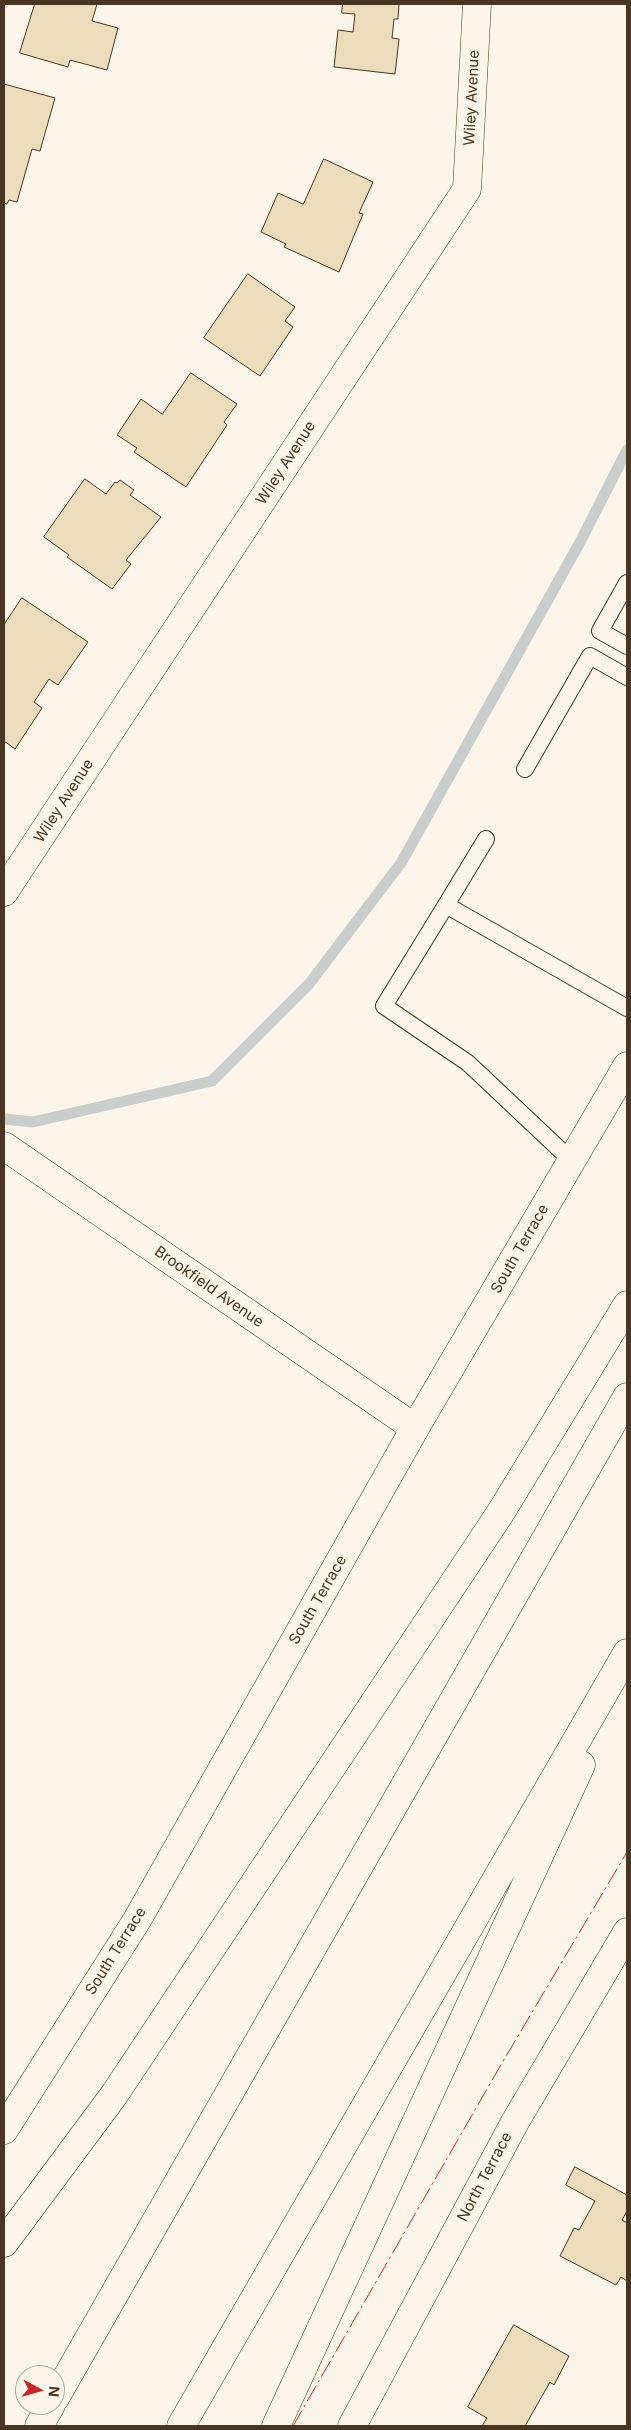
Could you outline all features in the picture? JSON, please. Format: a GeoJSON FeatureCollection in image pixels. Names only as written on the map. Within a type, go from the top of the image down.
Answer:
{"type":"FeatureCollection","features":[{"type":"Feature","properties":{"kind":"main road","name":"Wiley Avenue"},"geometry":{"type":"LineString","coordinates":[[4,892],[467,188],[477,4]]}},
{"type":"Feature","properties":{"kind":"main road","name":"South Terrace"},"geometry":{"type":"LineString","coordinates":[[4,2130],[137,1920],[415,1428],[627,1066]]}},
{"type":"Feature","properties":{"kind":"main road","name":"Brookfield Avenue"},"geometry":{"type":"LineString","coordinates":[[4,1146],[415,1428]]}},
{"type":"Feature","properties":{"kind":"main road"},"geometry":{"type":"LineString","coordinates":[[4,2243],[125,2079],[501,1512],[627,1305]]}},
{"type":"Feature","properties":{"kind":"main road"},"geometry":{"type":"LineString","coordinates":[[65,2380],[627,1397]]}},
{"type":"Feature","properties":{"kind":"main road"},"geometry":{"type":"LineString","coordinates":[[181,2426],[627,1654]]}},
{"type":"Feature","properties":{"kind":"main road"},"geometry":{"type":"LineString","coordinates":[[276,2426],[627,1665]]}},
{"type":"Feature","properties":{"kind":"main road","name":"North Terrace"},"geometry":{"type":"LineString","coordinates":[[352,2426],[515,2122],[627,1932]]}},
{"type":"Feature","properties":{"kind":"main road"},"geometry":{"type":"LineString","coordinates":[[39,2426],[45,2415]]}},
{"type":"Feature","properties":{"kind":"lane"},"geometry":{"type":"LineString","coordinates":[[627,584],[600,631],[627,646]]}},
{"type":"Feature","properties":{"kind":"lane"},"geometry":{"type":"LineString","coordinates":[[525,769],[590,656],[627,677]]}},
{"type":"Feature","properties":{"kind":"lane"},"geometry":{"type":"LineString","coordinates":[[486,839],[384,1006],[468,1063],[572,1161]]}},
{"type":"Feature","properties":{"kind":"lane"},"geometry":{"type":"LineString","coordinates":[[446,905],[627,1008]]}},
{"type":"Feature","properties":{"kind":"building"},"geometry":{"type":"Polygon","coordinates":[[[35,4],[97,4],[92,21],[118,28],[107,70],[70,60],[68,67],[20,53],[35,4]]]}},
{"type":"Feature","properties":{"kind":"building"},"geometry":{"type":"Polygon","coordinates":[[[343,4],[399,4],[398,19],[394,19],[392,38],[399,39],[395,74],[334,67],[338,30],[353,32],[355,14],[342,13],[343,4]]]}},
{"type":"Feature","properties":{"kind":"building"},"geometry":{"type":"Polygon","coordinates":[[[4,84],[55,98],[40,151],[32,149],[17,202],[9,200],[7,204],[4,203],[4,84]]]}},
{"type":"Feature","properties":{"kind":"building"},"geometry":{"type":"Polygon","coordinates":[[[324,159],[373,182],[359,213],[363,214],[339,272],[284,247],[286,244],[261,232],[278,193],[303,204],[324,159]]]}},
{"type":"Feature","properties":{"kind":"building"},"geometry":{"type":"Polygon","coordinates":[[[248,274],[295,307],[285,321],[293,327],[260,376],[204,338],[248,274]]]}},
{"type":"Feature","properties":{"kind":"building"},"geometry":{"type":"Polygon","coordinates":[[[191,373],[237,404],[224,422],[227,425],[186,487],[134,452],[137,448],[117,435],[141,399],[162,414],[191,373]]]}},
{"type":"Feature","properties":{"kind":"building"},"geometry":{"type":"Polygon","coordinates":[[[85,479],[106,494],[115,482],[117,483],[120,480],[134,490],[130,495],[161,517],[126,560],[131,564],[112,589],[67,557],[69,555],[44,537],[85,479]]]}},
{"type":"Feature","properties":{"kind":"building"},"geometry":{"type":"Polygon","coordinates":[[[22,598],[88,642],[58,685],[49,679],[34,702],[42,708],[15,749],[4,741],[4,625],[22,598]]]}},
{"type":"Feature","properties":{"kind":"building"},"geometry":{"type":"Polygon","coordinates":[[[575,2167],[627,2195],[627,2211],[622,2220],[627,2223],[627,2281],[621,2277],[616,2285],[560,2256],[574,2228],[579,2230],[595,2201],[566,2185],[575,2167]]]}},
{"type":"Feature","properties":{"kind":"building"},"geometry":{"type":"Polygon","coordinates":[[[514,2325],[569,2356],[554,2385],[550,2382],[525,2426],[482,2426],[487,2418],[468,2407],[514,2325]]]}},
{"type":"Feature","properties":{"kind":"waterway"},"geometry":{"type":"LineString","coordinates":[[4,1119],[33,1122],[212,1081],[309,984],[401,863],[579,544],[627,450]]}},
{"type":"Feature","properties":{"kind":"power"},"geometry":{"type":"LineString","coordinates":[[293,2426],[502,2063],[627,1852]]}}]}
